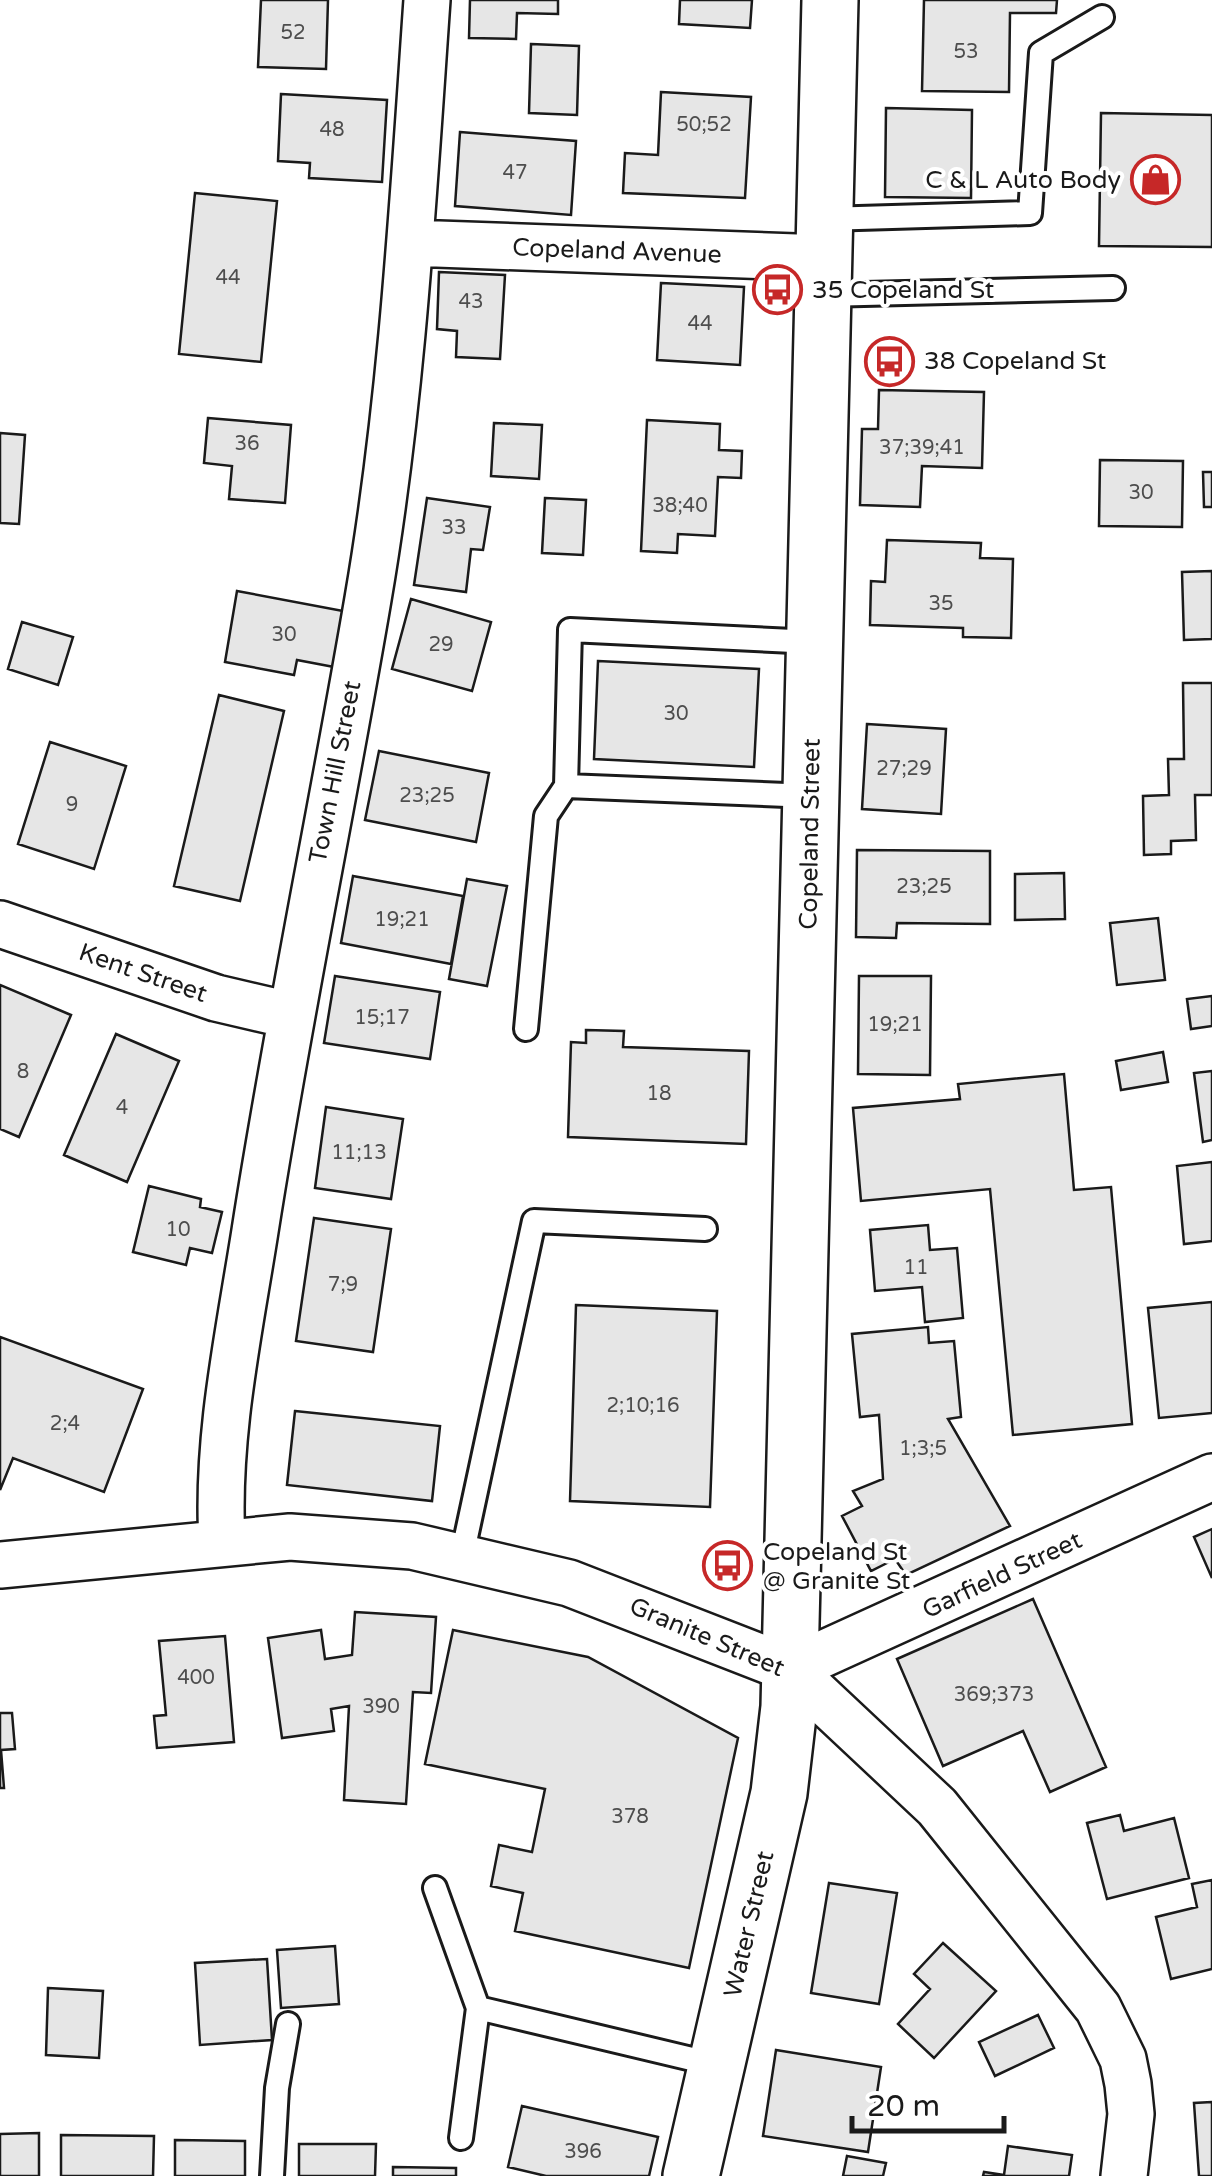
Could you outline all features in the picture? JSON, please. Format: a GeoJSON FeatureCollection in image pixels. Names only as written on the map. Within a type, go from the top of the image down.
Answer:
{"type":"FeatureCollection","features":[{"type":"Feature","properties":{"kind":"main road","name":"Copeland Street"},"geometry":{"type":"LineString","coordinates":[[790,1669],[830,0]]}},
{"type":"Feature","properties":{"kind":"main road","name":"Water Street"},"geometry":{"type":"LineString","coordinates":[[691,2176],[778,1793],[790,1669]]}},
{"type":"Feature","properties":{"kind":"street","name":"Town Hill Street"},"geometry":{"type":"LineString","coordinates":[[222,1541],[224,1443],[289,1015],[379,529],[410,243],[427,0]]}},
{"type":"Feature","properties":{"kind":"street","name":"Copeland Avenue"},"geometry":{"type":"LineString","coordinates":[[410,243],[824,257]]}},
{"type":"Feature","properties":{"kind":"street","name":"Kent Street"},"geometry":{"type":"LineString","coordinates":[[0,924],[200,993],[289,1015]]}},
{"type":"Feature","properties":{"kind":"street","name":"Garfield Street"},"geometry":{"type":"LineString","coordinates":[[790,1669],[1212,1477]]}},
{"type":"Feature","properties":{"kind":"street","name":"Granite Street"},"geometry":{"type":"LineString","coordinates":[[0,1566],[65,1562],[222,1541],[328,1538],[462,1556],[618,1600],[790,1669],[938,1806],[1098,2008],[1123,2059],[1128,2084],[1131,2114],[1124,2176]]}},
{"type":"Feature","properties":{"kind":"lane"},"geometry":{"type":"LineString","coordinates":[[824,257],[1030,213],[1041,53],[1102,17]]}},
{"type":"Feature","properties":{"kind":"lane"},"geometry":{"type":"LineString","coordinates":[[824,257],[1114,288]]}},
{"type":"Feature","properties":{"kind":"lane"},"geometry":{"type":"LineString","coordinates":[[526,1029],[544,826],[554,799],[566,786],[570,630],[814,642]]}},
{"type":"Feature","properties":{"kind":"lane"},"geometry":{"type":"LineString","coordinates":[[566,786],[811,796]]}},
{"type":"Feature","properties":{"kind":"lane"},"geometry":{"type":"LineString","coordinates":[[462,1556],[534,1221],[704,1229]]}},
{"type":"Feature","properties":{"kind":"lane"},"geometry":{"type":"LineString","coordinates":[[435,1888],[478,2008],[461,2138]]}},
{"type":"Feature","properties":{"kind":"lane"},"geometry":{"type":"LineString","coordinates":[[478,2008],[717,2065]]}},
{"type":"Feature","properties":{"kind":"lane"},"geometry":{"type":"LineString","coordinates":[[272,2176],[278,2088],[288,2024]]}},
{"type":"Feature","properties":{"kind":"building"},"geometry":{"type":"Polygon","coordinates":[[[261,0],[328,0],[326,69],[258,67],[261,0]]]}},
{"type":"Feature","properties":{"kind":"building"},"geometry":{"type":"Polygon","coordinates":[[[470,0],[558,0],[558,14],[517,13],[516,39],[469,38],[470,0]]]}},
{"type":"Feature","properties":{"kind":"building"},"geometry":{"type":"Polygon","coordinates":[[[680,0],[752,0],[750,28],[679,24],[680,0]]]}},
{"type":"Feature","properties":{"kind":"building"},"geometry":{"type":"Polygon","coordinates":[[[924,0],[1057,0],[1056,13],[1010,13],[1009,92],[922,91],[924,0]]]}},
{"type":"Feature","properties":{"kind":"building"},"geometry":{"type":"Polygon","coordinates":[[[531,44],[579,46],[577,115],[529,113],[531,44]]]}},
{"type":"Feature","properties":{"kind":"building"},"geometry":{"type":"Polygon","coordinates":[[[661,92],[751,97],[745,198],[623,193],[625,153],[658,155],[661,92]]]}},
{"type":"Feature","properties":{"kind":"building"},"geometry":{"type":"Polygon","coordinates":[[[281,94],[387,100],[382,182],[309,178],[310,163],[278,161],[281,94]]]}},
{"type":"Feature","properties":{"kind":"building"},"geometry":{"type":"Polygon","coordinates":[[[886,108],[972,110],[971,198],[885,197],[886,108]]]}},
{"type":"Feature","properties":{"kind":"building","name":"C & L Auto Body"},"geometry":{"type":"Polygon","coordinates":[[[1101,113],[1212,115],[1212,247],[1099,246],[1101,113]]]}},
{"type":"Feature","properties":{"kind":"building"},"geometry":{"type":"Polygon","coordinates":[[[460,132],[576,141],[571,215],[455,206],[460,132]]]}},
{"type":"Feature","properties":{"kind":"building"},"geometry":{"type":"Polygon","coordinates":[[[195,193],[277,201],[261,362],[179,354],[195,193]]]}},
{"type":"Feature","properties":{"kind":"building"},"geometry":{"type":"Polygon","coordinates":[[[439,272],[505,275],[500,359],[456,357],[457,331],[437,329],[439,272]]]}},
{"type":"Feature","properties":{"kind":"building"},"geometry":{"type":"Polygon","coordinates":[[[661,283],[744,287],[740,365],[657,360],[661,283]]]}},
{"type":"Feature","properties":{"kind":"building"},"geometry":{"type":"Polygon","coordinates":[[[879,390],[984,392],[982,468],[922,466],[920,507],[860,505],[862,429],[878,429],[879,390]]]}},
{"type":"Feature","properties":{"kind":"building"},"geometry":{"type":"Polygon","coordinates":[[[208,418],[291,425],[285,503],[229,499],[232,466],[204,463],[208,418]]]}},
{"type":"Feature","properties":{"kind":"building"},"geometry":{"type":"Polygon","coordinates":[[[647,420],[720,424],[719,450],[742,451],[741,478],[718,477],[715,536],[678,534],[677,553],[641,551],[647,420]]]}},
{"type":"Feature","properties":{"kind":"building"},"geometry":{"type":"Polygon","coordinates":[[[494,423],[542,425],[539,479],[491,476],[494,423]]]}},
{"type":"Feature","properties":{"kind":"building"},"geometry":{"type":"Polygon","coordinates":[[[0,433],[25,435],[19,524],[0,523],[0,433]]]}},
{"type":"Feature","properties":{"kind":"building"},"geometry":{"type":"Polygon","coordinates":[[[1100,460],[1183,461],[1182,527],[1099,526],[1100,460]]]}},
{"type":"Feature","properties":{"kind":"building"},"geometry":{"type":"Polygon","coordinates":[[[1203,472],[1212,472],[1212,507],[1204,507],[1203,472]]]}},
{"type":"Feature","properties":{"kind":"building"},"geometry":{"type":"Polygon","coordinates":[[[427,498],[490,507],[483,550],[471,549],[466,592],[414,585],[427,498]]]}},
{"type":"Feature","properties":{"kind":"building"},"geometry":{"type":"Polygon","coordinates":[[[545,498],[586,500],[583,555],[542,553],[545,498]]]}},
{"type":"Feature","properties":{"kind":"building"},"geometry":{"type":"Polygon","coordinates":[[[887,540],[981,543],[980,558],[1013,559],[1011,638],[963,637],[963,628],[870,625],[871,581],[885,582],[887,540]]]}},
{"type":"Feature","properties":{"kind":"building"},"geometry":{"type":"Polygon","coordinates":[[[1212,571],[1212,639],[1184,640],[1182,572],[1212,571]]]}},
{"type":"Feature","properties":{"kind":"building"},"geometry":{"type":"Polygon","coordinates":[[[237,591],[343,611],[334,667],[297,660],[294,675],[225,662],[237,591]]]}},
{"type":"Feature","properties":{"kind":"building"},"geometry":{"type":"Polygon","coordinates":[[[411,599],[491,622],[472,691],[392,669],[411,599]]]}},
{"type":"Feature","properties":{"kind":"building"},"geometry":{"type":"Polygon","coordinates":[[[22,622],[73,637],[58,685],[8,669],[22,622]]]}},
{"type":"Feature","properties":{"kind":"building"},"geometry":{"type":"Polygon","coordinates":[[[598,661],[759,669],[754,767],[594,759],[598,661]]]}},
{"type":"Feature","properties":{"kind":"building"},"geometry":{"type":"Polygon","coordinates":[[[1183,683],[1212,683],[1212,795],[1195,795],[1196,840],[1171,841],[1171,854],[1144,855],[1143,796],[1169,795],[1168,759],[1184,759],[1183,683]]]}},
{"type":"Feature","properties":{"kind":"building"},"geometry":{"type":"Polygon","coordinates":[[[219,695],[284,711],[240,901],[174,886],[219,695]]]}},
{"type":"Feature","properties":{"kind":"building"},"geometry":{"type":"Polygon","coordinates":[[[867,724],[946,729],[941,814],[862,809],[867,724]]]}},
{"type":"Feature","properties":{"kind":"building"},"geometry":{"type":"Polygon","coordinates":[[[50,742],[126,766],[94,869],[18,844],[50,742]]]}},
{"type":"Feature","properties":{"kind":"building"},"geometry":{"type":"Polygon","coordinates":[[[379,751],[489,773],[476,842],[365,820],[379,751]]]}},
{"type":"Feature","properties":{"kind":"building"},"geometry":{"type":"Polygon","coordinates":[[[857,850],[990,851],[990,924],[897,923],[896,938],[856,937],[857,850]]]}},
{"type":"Feature","properties":{"kind":"building"},"geometry":{"type":"Polygon","coordinates":[[[1064,873],[1065,919],[1015,920],[1015,874],[1064,873]]]}},
{"type":"Feature","properties":{"kind":"building"},"geometry":{"type":"Polygon","coordinates":[[[353,876],[463,896],[451,964],[341,943],[353,876]]]}},
{"type":"Feature","properties":{"kind":"building"},"geometry":{"type":"Polygon","coordinates":[[[467,879],[507,886],[487,986],[449,979],[467,879]]]}},
{"type":"Feature","properties":{"kind":"building"},"geometry":{"type":"Polygon","coordinates":[[[1158,918],[1165,980],[1117,985],[1110,923],[1158,918]]]}},
{"type":"Feature","properties":{"kind":"building"},"geometry":{"type":"Polygon","coordinates":[[[335,976],[440,992],[430,1059],[324,1043],[335,976]]]}},
{"type":"Feature","properties":{"kind":"building"},"geometry":{"type":"Polygon","coordinates":[[[859,976],[931,976],[930,1075],[858,1074],[859,976]]]}},
{"type":"Feature","properties":{"kind":"building"},"geometry":{"type":"Polygon","coordinates":[[[0,985],[71,1015],[19,1137],[0,1129],[0,985]]]}},
{"type":"Feature","properties":{"kind":"building"},"geometry":{"type":"Polygon","coordinates":[[[1212,996],[1212,1026],[1191,1029],[1187,999],[1212,996]]]}},
{"type":"Feature","properties":{"kind":"building"},"geometry":{"type":"Polygon","coordinates":[[[586,1030],[624,1031],[623,1047],[749,1051],[746,1144],[568,1137],[571,1042],[586,1043],[586,1030]]]}},
{"type":"Feature","properties":{"kind":"building"},"geometry":{"type":"Polygon","coordinates":[[[116,1034],[179,1061],[127,1182],[64,1155],[116,1034]]]}},
{"type":"Feature","properties":{"kind":"building"},"geometry":{"type":"Polygon","coordinates":[[[1163,1052],[1168,1082],[1121,1090],[1116,1061],[1163,1052]]]}},
{"type":"Feature","properties":{"kind":"building"},"geometry":{"type":"Polygon","coordinates":[[[1212,1071],[1212,1140],[1203,1142],[1194,1073],[1212,1071]]]}},
{"type":"Feature","properties":{"kind":"building"},"geometry":{"type":"Polygon","coordinates":[[[1064,1074],[1074,1190],[1111,1187],[1132,1424],[1013,1435],[990,1189],[861,1201],[853,1108],[960,1099],[958,1084],[1064,1074]]]}},
{"type":"Feature","properties":{"kind":"building"},"geometry":{"type":"Polygon","coordinates":[[[326,1107],[403,1119],[391,1199],[315,1188],[326,1107]]]}},
{"type":"Feature","properties":{"kind":"building"},"geometry":{"type":"Polygon","coordinates":[[[1212,1162],[1212,1241],[1184,1244],[1177,1166],[1212,1162]]]}},
{"type":"Feature","properties":{"kind":"building"},"geometry":{"type":"Polygon","coordinates":[[[149,1186],[201,1199],[200,1207],[222,1212],[212,1253],[190,1248],[186,1265],[133,1252],[149,1186]]]}},
{"type":"Feature","properties":{"kind":"building"},"geometry":{"type":"Polygon","coordinates":[[[314,1218],[391,1229],[373,1352],[296,1341],[314,1218]]]}},
{"type":"Feature","properties":{"kind":"building"},"geometry":{"type":"Polygon","coordinates":[[[928,1225],[930,1250],[957,1248],[963,1318],[925,1322],[922,1287],[875,1291],[870,1230],[928,1225]]]}},
{"type":"Feature","properties":{"kind":"building"},"geometry":{"type":"Polygon","coordinates":[[[1212,1302],[1212,1413],[1159,1418],[1148,1308],[1212,1302]]]}},
{"type":"Feature","properties":{"kind":"building"},"geometry":{"type":"Polygon","coordinates":[[[576,1305],[717,1311],[710,1507],[570,1501],[576,1305]]]}},
{"type":"Feature","properties":{"kind":"building"},"geometry":{"type":"Polygon","coordinates":[[[928,1327],[929,1343],[954,1341],[961,1417],[948,1419],[1010,1526],[906,1575],[895,1559],[871,1571],[842,1516],[862,1506],[853,1491],[883,1479],[879,1415],[860,1417],[852,1334],[928,1327]]]}},
{"type":"Feature","properties":{"kind":"building"},"geometry":{"type":"Polygon","coordinates":[[[0,1337],[143,1389],[104,1492],[13,1458],[0,1490],[0,1337]]]}},
{"type":"Feature","properties":{"kind":"building"},"geometry":{"type":"Polygon","coordinates":[[[295,1411],[440,1426],[432,1501],[287,1485],[295,1411]]]}},
{"type":"Feature","properties":{"kind":"building"},"geometry":{"type":"Polygon","coordinates":[[[1212,1529],[1212,1578],[1194,1537],[1212,1529]]]}},
{"type":"Feature","properties":{"kind":"building"},"geometry":{"type":"Polygon","coordinates":[[[1033,1599],[1106,1767],[1050,1792],[1023,1731],[943,1766],[897,1659],[1033,1599]]]}},
{"type":"Feature","properties":{"kind":"building"},"geometry":{"type":"Polygon","coordinates":[[[355,1612],[436,1617],[431,1693],[413,1692],[406,1804],[344,1800],[349,1706],[331,1709],[334,1731],[282,1738],[268,1638],[321,1630],[325,1659],[352,1655],[355,1612]]]}},
{"type":"Feature","properties":{"kind":"building"},"geometry":{"type":"Polygon","coordinates":[[[453,1630],[588,1657],[738,1738],[689,1968],[515,1931],[523,1893],[491,1886],[499,1845],[532,1852],[545,1789],[425,1764],[453,1630]]]}},
{"type":"Feature","properties":{"kind":"building"},"geometry":{"type":"Polygon","coordinates":[[[225,1636],[234,1742],[157,1748],[154,1716],[166,1715],[159,1641],[225,1636]]]}},
{"type":"Feature","properties":{"kind":"building"},"geometry":{"type":"Polygon","coordinates":[[[0,1713],[12,1713],[15,1749],[1,1750],[4,1788],[0,1788],[0,1713]]]}},
{"type":"Feature","properties":{"kind":"building"},"geometry":{"type":"Polygon","coordinates":[[[1120,1815],[1124,1831],[1174,1818],[1189,1878],[1107,1899],[1087,1823],[1120,1815]]]}},
{"type":"Feature","properties":{"kind":"building"},"geometry":{"type":"Polygon","coordinates":[[[1212,1880],[1212,1969],[1171,1979],[1156,1917],[1197,1907],[1192,1884],[1212,1880]]]}},
{"type":"Feature","properties":{"kind":"building"},"geometry":{"type":"Polygon","coordinates":[[[829,1883],[897,1893],[879,2004],[811,1993],[829,1883]]]}},
{"type":"Feature","properties":{"kind":"building"},"geometry":{"type":"Polygon","coordinates":[[[943,1943],[996,1991],[934,2058],[898,2024],[930,1989],[914,1974],[943,1943]]]}},
{"type":"Feature","properties":{"kind":"building"},"geometry":{"type":"Polygon","coordinates":[[[335,1946],[339,2004],[281,2008],[277,1950],[335,1946]]]}},
{"type":"Feature","properties":{"kind":"building"},"geometry":{"type":"Polygon","coordinates":[[[267,1959],[272,2040],[200,2045],[195,1963],[267,1959]]]}},
{"type":"Feature","properties":{"kind":"building"},"geometry":{"type":"Polygon","coordinates":[[[48,1988],[103,1991],[99,2058],[46,2055],[48,1988]]]}},
{"type":"Feature","properties":{"kind":"building"},"geometry":{"type":"Polygon","coordinates":[[[1038,2015],[1054,2048],[995,2076],[979,2042],[1038,2015]]]}},
{"type":"Feature","properties":{"kind":"building"},"geometry":{"type":"Polygon","coordinates":[[[776,2050],[881,2067],[868,2152],[763,2136],[776,2050]]]}},
{"type":"Feature","properties":{"kind":"building"},"geometry":{"type":"Polygon","coordinates":[[[1212,2102],[1212,2176],[1199,2176],[1194,2103],[1212,2102]]]}},
{"type":"Feature","properties":{"kind":"building"},"geometry":{"type":"Polygon","coordinates":[[[522,2106],[658,2137],[649,2176],[546,2176],[508,2167],[522,2106]]]}},
{"type":"Feature","properties":{"kind":"building"},"geometry":{"type":"Polygon","coordinates":[[[39,2133],[39,2176],[0,2176],[0,2134],[39,2133]]]}},
{"type":"Feature","properties":{"kind":"building"},"geometry":{"type":"Polygon","coordinates":[[[61,2135],[154,2136],[153,2176],[61,2176],[61,2135]]]}},
{"type":"Feature","properties":{"kind":"building"},"geometry":{"type":"Polygon","coordinates":[[[175,2140],[245,2141],[245,2176],[175,2176],[175,2140]]]}},
{"type":"Feature","properties":{"kind":"building"},"geometry":{"type":"Polygon","coordinates":[[[299,2144],[376,2144],[375,2176],[299,2176],[299,2144]]]}},
{"type":"Feature","properties":{"kind":"building"},"geometry":{"type":"Polygon","coordinates":[[[1008,2146],[1072,2155],[1069,2176],[983,2176],[984,2172],[1004,2175],[1008,2146]]]}},
{"type":"Feature","properties":{"kind":"building"},"geometry":{"type":"Polygon","coordinates":[[[847,2156],[886,2163],[883,2176],[843,2176],[847,2156]]]}},
{"type":"Feature","properties":{"kind":"building"},"geometry":{"type":"Polygon","coordinates":[[[393,2167],[456,2168],[456,2176],[393,2176],[393,2167]]]}},
{"type":"Feature","properties":{"kind":"place","name":"C & L Auto Body"},"geometry":{"type":"Point","coordinates":[1156,180]}},
{"type":"Feature","properties":{"kind":"place","name":"35 Copeland St"},"geometry":{"type":"Point","coordinates":[777,290]}},
{"type":"Feature","properties":{"kind":"place","name":"38 Copeland St"},"geometry":{"type":"Point","coordinates":[889,361]}},
{"type":"Feature","properties":{"kind":"place","name":"Copeland St @ Granite St"},"geometry":{"type":"Point","coordinates":[728,1566]}}]}
